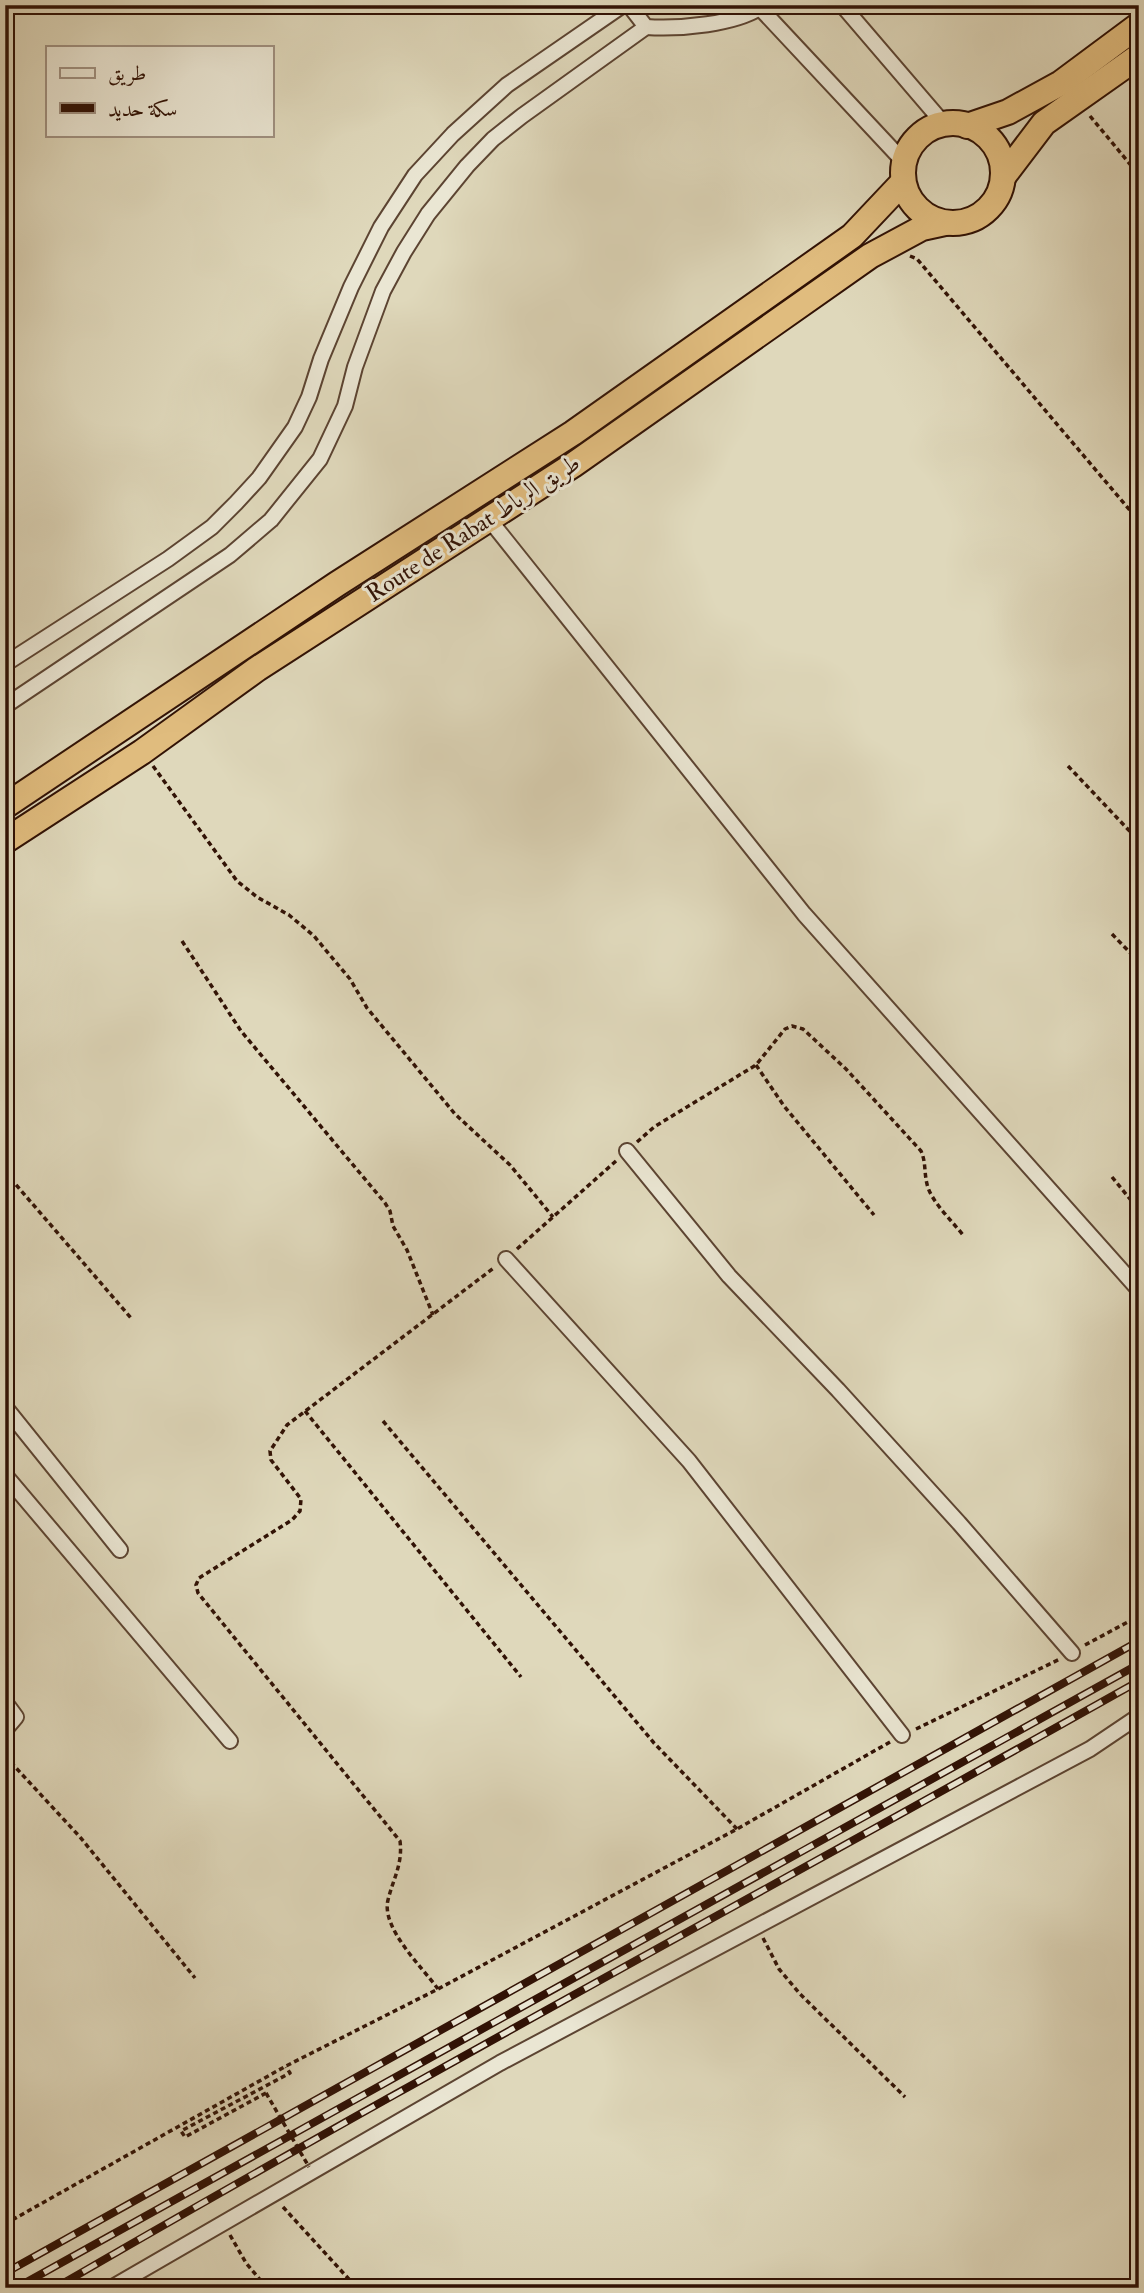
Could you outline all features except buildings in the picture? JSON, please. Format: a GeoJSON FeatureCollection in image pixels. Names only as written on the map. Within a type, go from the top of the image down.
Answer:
{"type":"FeatureCollection","features":[{"type":"Feature","properties":{"kind":"highway"},"geometry":{"type":"LineString","coordinates":[[956,125],[982,133],[994,145],[1001,160],[1003,177],[999,193],[990,207],[977,217],[961,222],[945,222],[930,218],[908,197],[903,172],[909,148],[918,137],[930,128],[956,125],[1007,111],[1061,83],[1139,25]]}},
{"type":"Feature","properties":{"kind":"highway"},"geometry":{"type":"LineString","coordinates":[[1003,177],[1044,123],[1139,56]]}},
{"type":"Feature","properties":{"kind":"highway","name":"Route de Rabat طريق الرباط"},"geometry":{"type":"LineString","coordinates":[[5,806],[337,584],[573,433],[852,236],[903,172]]}},
{"type":"Feature","properties":{"kind":"highway","name":"Route de Rabat طريق الرباط"},"geometry":{"type":"LineString","coordinates":[[5,841],[142,752],[257,669],[573,465],[870,256],[910,233],[945,222]]}},
{"type":"Feature","properties":{"kind":"street"},"geometry":{"type":"LineString","coordinates":[[5,664],[179,551],[212,527],[252,486],[295,427],[351,287],[381,227],[415,175],[453,134],[507,85],[622,5]]}},
{"type":"Feature","properties":{"kind":"street"},"geometry":{"type":"LineString","coordinates":[[629,5],[646,27]]}},
{"type":"Feature","properties":{"kind":"street"},"geometry":{"type":"LineString","coordinates":[[842,5],[956,125]]}},
{"type":"Feature","properties":{"kind":"street"},"geometry":{"type":"LineString","coordinates":[[5,706],[230,555],[271,520],[320,459],[345,406],[355,367],[383,291],[428,214],[467,166],[494,139],[646,27],[684,27],[730,19],[762,7],[903,172]]}},
{"type":"Feature","properties":{"kind":"street"},"geometry":{"type":"LineString","coordinates":[[488,518],[804,914],[1139,1290]]}},
{"type":"Feature","properties":{"kind":"street"},"geometry":{"type":"LineString","coordinates":[[627,1151],[729,1276],[931,1493],[1072,1653]]}},
{"type":"Feature","properties":{"kind":"street"},"geometry":{"type":"LineString","coordinates":[[506,1259],[689,1461],[902,1735]]}},
{"type":"Feature","properties":{"kind":"street"},"geometry":{"type":"LineString","coordinates":[[5,1407],[121,1550]]}},
{"type":"Feature","properties":{"kind":"street"},"geometry":{"type":"LineString","coordinates":[[5,1475],[230,1741]]}},
{"type":"Feature","properties":{"kind":"street"},"geometry":{"type":"LineString","coordinates":[[5,1702],[16,1717],[5,1730]]}},
{"type":"Feature","properties":{"kind":"street"},"geometry":{"type":"LineString","coordinates":[[111,2288],[500,2063],[1090,1749],[1139,1716]]}},
{"type":"Feature","properties":{"kind":"path"},"geometry":{"type":"LineString","coordinates":[[1077,101],[1139,175]]}},
{"type":"Feature","properties":{"kind":"path"},"geometry":{"type":"LineString","coordinates":[[902,256],[917,259],[1139,521]]}},
{"type":"Feature","properties":{"kind":"path"},"geometry":{"type":"LineString","coordinates":[[142,752],[237,880],[257,897],[289,915],[314,936],[349,979],[367,1008],[438,1093],[462,1120],[510,1165],[553,1217]]}},
{"type":"Feature","properties":{"kind":"path"},"geometry":{"type":"LineString","coordinates":[[1068,766],[1139,841]]}},
{"type":"Feature","properties":{"kind":"path"},"geometry":{"type":"LineString","coordinates":[[1112,934],[1139,962]]}},
{"type":"Feature","properties":{"kind":"path"},"geometry":{"type":"LineString","coordinates":[[182,941],[241,1031],[385,1203],[433,1315]]}},
{"type":"Feature","properties":{"kind":"path"},"geometry":{"type":"LineString","coordinates":[[438,1989],[390,1925],[388,1902],[400,1866],[400,1841],[198,1593],[196,1585],[200,1578],[292,1520],[300,1511],[301,1499],[271,1460],[270,1451],[287,1425],[506,1259],[654,1127],[756,1065],[785,1029],[792,1026],[803,1029],[846,1069],[921,1151],[932,1197],[962,1235]]}},
{"type":"Feature","properties":{"kind":"path"},"geometry":{"type":"LineString","coordinates":[[756,1065],[784,1106],[874,1215]]}},
{"type":"Feature","properties":{"kind":"path"},"geometry":{"type":"LineString","coordinates":[[5,1172],[131,1318]]}},
{"type":"Feature","properties":{"kind":"path"},"geometry":{"type":"LineString","coordinates":[[1112,1177],[1139,1210]]}},
{"type":"Feature","properties":{"kind":"path"},"geometry":{"type":"LineString","coordinates":[[305,1410],[521,1678]]}},
{"type":"Feature","properties":{"kind":"path"},"geometry":{"type":"LineString","coordinates":[[383,1421],[654,1743],[737,1829]]}},
{"type":"Feature","properties":{"kind":"path"},"geometry":{"type":"LineString","coordinates":[[5,2224],[286,2066],[438,1989],[737,1829],[902,1735],[1072,1653],[1139,1616]]}},
{"type":"Feature","properties":{"kind":"path"},"geometry":{"type":"LineString","coordinates":[[5,1756],[80,1837],[195,1979]]}},
{"type":"Feature","properties":{"kind":"path"},"geometry":{"type":"LineString","coordinates":[[757,1925],[779,1969],[868,2064],[905,2097]]}},
{"type":"Feature","properties":{"kind":"path"},"geometry":{"type":"LineString","coordinates":[[286,2066],[290,2073],[181,2131],[185,2137],[266,2093],[309,2167]]}},
{"type":"Feature","properties":{"kind":"path"},"geometry":{"type":"LineString","coordinates":[[272,2195],[357,2288]]}},
{"type":"Feature","properties":{"kind":"path"},"geometry":{"type":"LineString","coordinates":[[223,2223],[246,2263],[267,2288]]}},
{"type":"Feature","properties":{"kind":"railway"},"geometry":{"type":"LineString","coordinates":[[5,2273],[1139,1641]]}},
{"type":"Feature","properties":{"kind":"railway"},"geometry":{"type":"LineString","coordinates":[[16,2288],[1139,1664]]}},
{"type":"Feature","properties":{"kind":"railway"},"geometry":{"type":"LineString","coordinates":[[55,2288],[460,2058],[1139,1681]]}}]}
